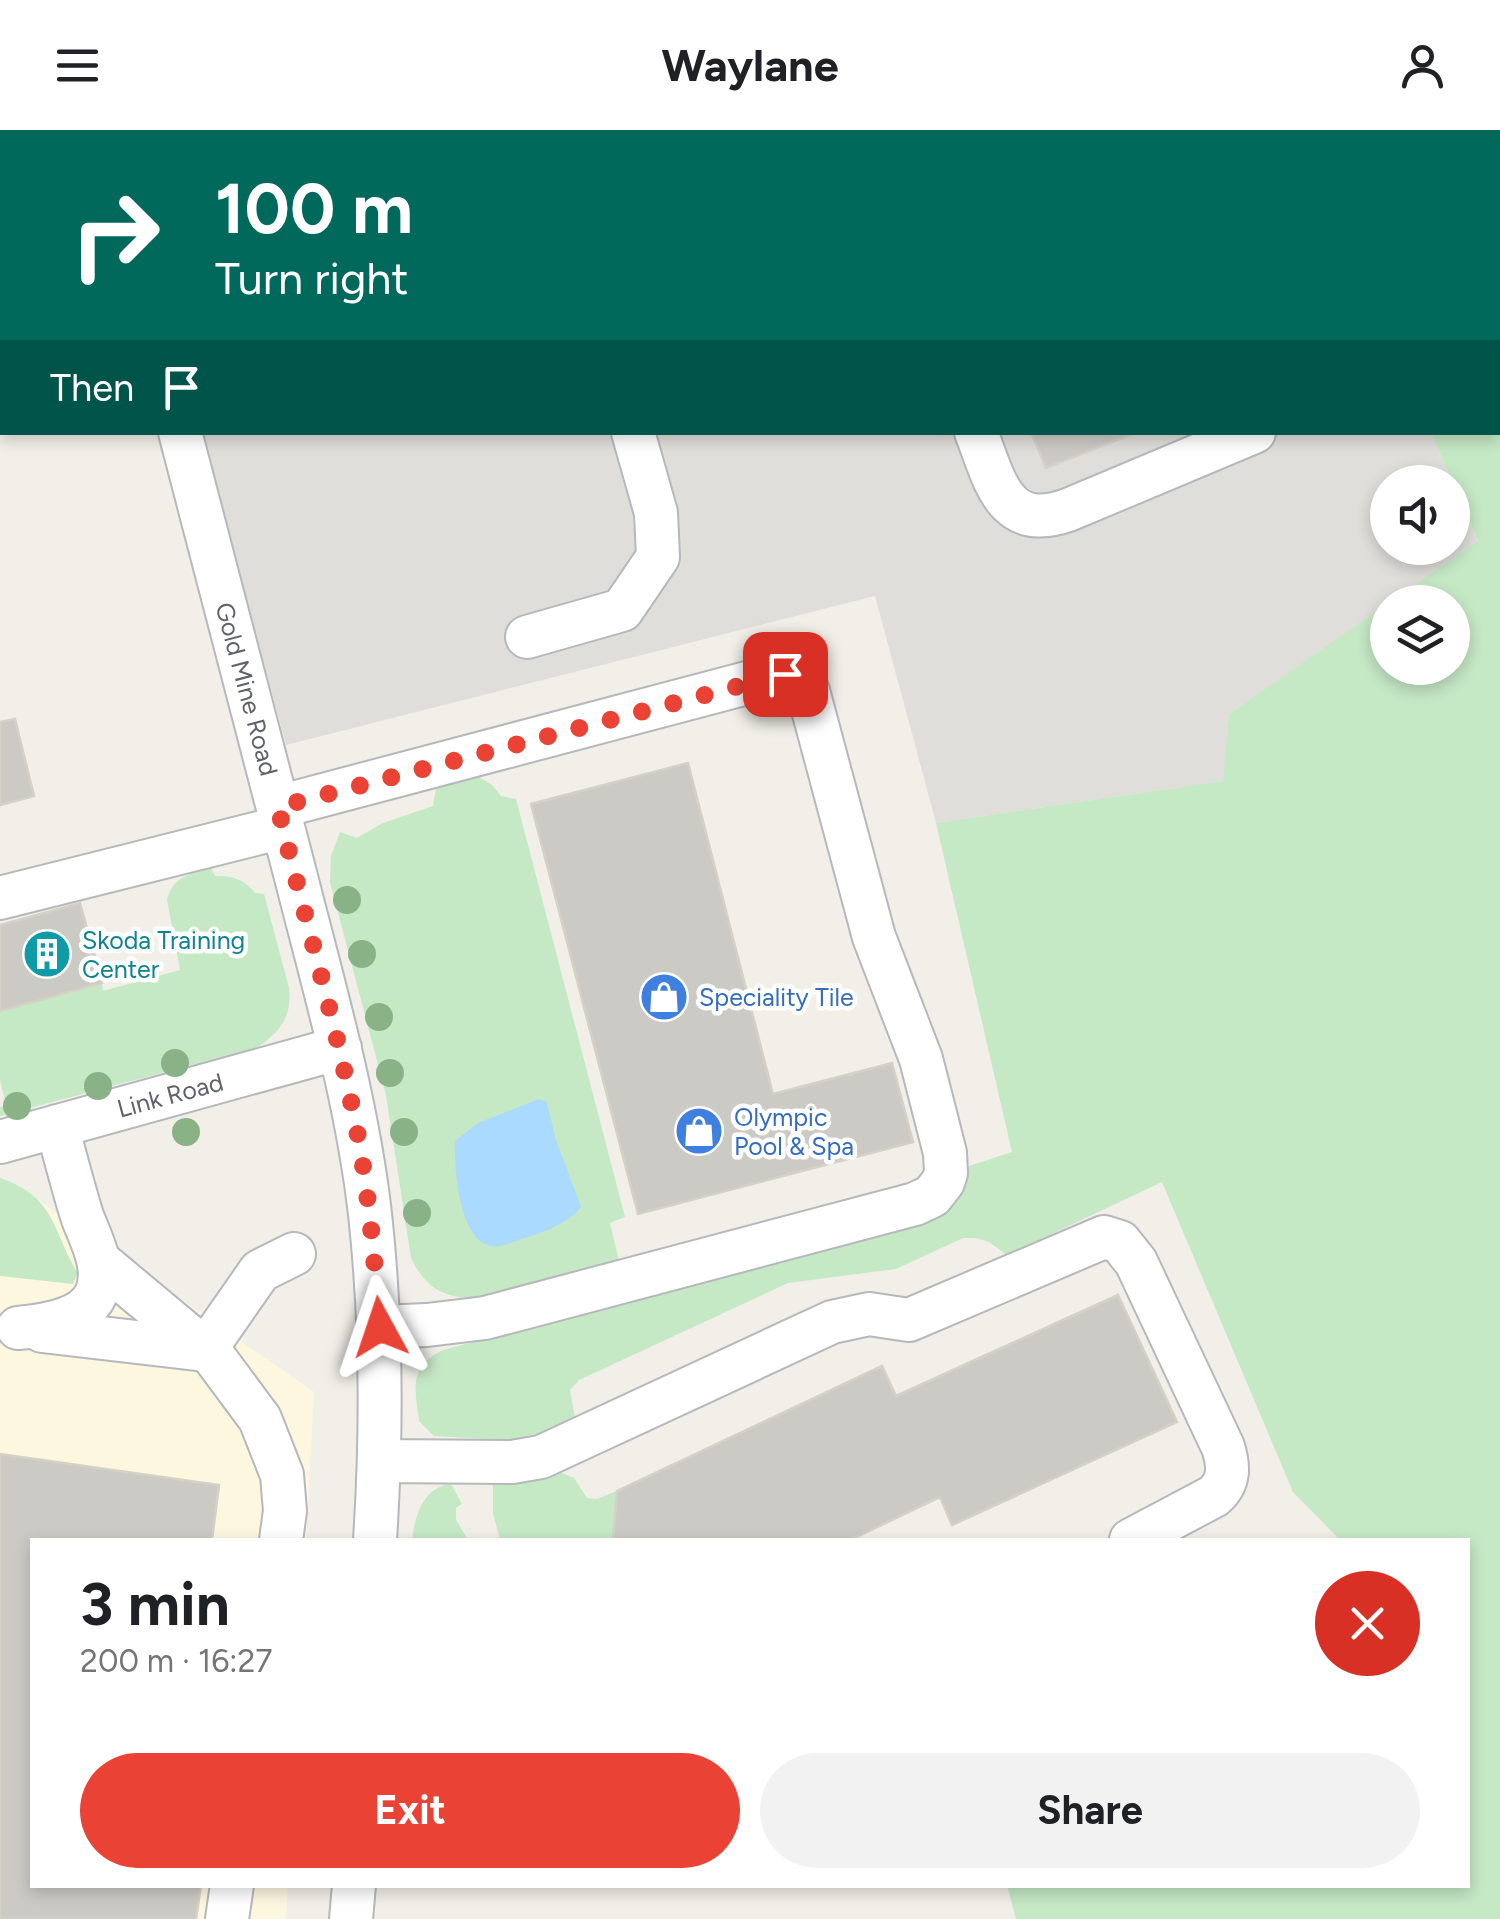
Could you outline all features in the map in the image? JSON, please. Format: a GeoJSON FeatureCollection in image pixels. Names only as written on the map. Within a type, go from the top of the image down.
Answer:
{"type":"FeatureCollection","features":[{"type":"Feature","properties":{"kind":"street","name":"Gold Mine Road"},"geometry":{"type":"LineString","coordinates":[[181,435],[340,1048],[370,1212],[380,1327],[380,1462],[375,1538]]}},
{"type":"Feature","properties":{"kind":"street"},"geometry":{"type":"LineString","coordinates":[[528,636],[622,610],[658,558],[656,513],[635,435]]}},
{"type":"Feature","properties":{"kind":"street"},"geometry":{"type":"LineString","coordinates":[[977,435],[1001,495],[1012,508],[1040,516],[1068,510],[1247,435]]}},
{"type":"Feature","properties":{"kind":"street"},"geometry":{"type":"LineString","coordinates":[[0,898],[777,674],[800,678],[808,691],[874,937],[920,1059],[945,1153],[943,1182],[932,1196],[915,1204],[484,1318],[427,1326],[380,1327]]}},
{"type":"Feature","properties":{"kind":"street","name":"Link Road"},"geometry":{"type":"LineString","coordinates":[[0,1142],[340,1048]]}},
{"type":"Feature","properties":{"kind":"street"},"geometry":{"type":"LineString","coordinates":[[9,1327],[55,1324],[86,1308],[97,1289],[99,1261],[57,1126]]}},
{"type":"Feature","properties":{"kind":"street"},"geometry":{"type":"LineString","coordinates":[[380,1462],[512,1462],[541,1458],[832,1322],[868,1314],[909,1320],[1104,1237],[1120,1242],[1143,1274],[1223,1447],[1228,1468],[1224,1485],[1214,1496],[1135,1538]]}},
{"type":"Feature","properties":{"kind":"street"},"geometry":{"type":"LineString","coordinates":[[206,1350],[260,1271],[294,1254]]}},
{"type":"Feature","properties":{"kind":"street"},"geometry":{"type":"LineString","coordinates":[[99,1261],[206,1350],[232,1378],[260,1419],[275,1450],[285,1492],[281,1538]]}},
{"type":"Feature","properties":{"kind":"street"},"geometry":{"type":"LineString","coordinates":[[9,1327],[206,1350]]}},
{"type":"Feature","properties":{"kind":"street"},"geometry":{"type":"LineString","coordinates":[[227,1919],[232,1888]]}},
{"type":"Feature","properties":{"kind":"street"},"geometry":{"type":"LineString","coordinates":[[351,1919],[354,1888]]}},
{"type":"Feature","properties":{"kind":"shaded area"},"geometry":{"type":"Polygon","coordinates":[[[203,435],[1432,435],[1445,465],[1370,465],[1370,565],[1445,565],[1416,585],[1370,585],[1370,617],[1229,714],[1224,781],[936,823],[875,596],[286,745],[203,435]]]}},
{"type":"Feature","properties":{"kind":"shaded area"},"geometry":{"type":"Polygon","coordinates":[[[1470,523],[1478,542],[1470,548],[1470,523]]]}},
{"type":"Feature","properties":{"kind":"shaded area"},"geometry":{"type":"Polygon","coordinates":[[[0,1184],[35,1198],[314,1392],[306,1538],[30,1538],[30,1888],[288,1888],[286,1919],[0,1919],[0,1184]]]}},
{"type":"Feature","properties":{"kind":"green space"},"geometry":{"type":"Polygon","coordinates":[[[1432,435],[1500,435],[1500,1919],[1016,1919],[1008,1888],[1470,1888],[1470,1538],[1338,1538],[1293,1492],[1162,1182],[1007,1255],[989,1242],[963,1238],[896,1269],[788,1283],[579,1380],[570,1390],[575,1418],[526,1441],[434,1436],[419,1421],[416,1380],[424,1364],[443,1350],[926,1222],[947,1210],[966,1167],[1012,1152],[936,823],[1223,781],[1229,714],[1370,616],[1370,685],[1470,685],[1470,585],[1415,585],[1443,565],[1470,565],[1470,547],[1478,541],[1470,523],[1470,465],[1445,465],[1432,435]]]}},
{"type":"Feature","properties":{"kind":"green space"},"geometry":{"type":"Polygon","coordinates":[[[477,776],[501,796],[516,799],[625,1217],[610,1223],[619,1261],[474,1298],[436,1289],[411,1258],[386,1095],[330,882],[331,856],[340,832],[357,838],[383,823],[433,806],[436,789],[477,776]]]}},
{"type":"Feature","properties":{"kind":"green space"},"geometry":{"type":"Polygon","coordinates":[[[211,868],[215,876],[238,879],[255,893],[264,894],[289,988],[289,1007],[279,1029],[258,1047],[0,1116],[0,1107],[6,1105],[0,1080],[0,1011],[102,983],[103,991],[180,970],[167,899],[178,881],[211,868]]]}},
{"type":"Feature","properties":{"kind":"green space"},"geometry":{"type":"Polygon","coordinates":[[[0,1178],[19,1186],[43,1205],[78,1273],[73,1284],[0,1276],[0,1178]]]}},
{"type":"Feature","properties":{"kind":"green space"},"geometry":{"type":"Polygon","coordinates":[[[559,1472],[574,1478],[587,1498],[597,1499],[617,1491],[613,1538],[499,1538],[493,1513],[493,1484],[525,1483],[559,1472]]]}},
{"type":"Feature","properties":{"kind":"green space"},"geometry":{"type":"Polygon","coordinates":[[[451,1484],[462,1504],[456,1508],[456,1520],[467,1538],[412,1538],[422,1504],[441,1486],[451,1484]]]}},
{"type":"Feature","properties":{"kind":"water"},"geometry":{"type":"Polygon","coordinates":[[[539,1099],[547,1102],[555,1137],[581,1207],[549,1229],[490,1246],[471,1230],[465,1217],[457,1184],[455,1141],[478,1123],[539,1099]]]}},
{"type":"Feature","properties":{"kind":"building"},"geometry":{"type":"Polygon","coordinates":[[[1032,435],[1129,435],[1046,468],[1032,435]]]}},
{"type":"Feature","properties":{"kind":"building"},"geometry":{"type":"Polygon","coordinates":[[[15,719],[34,796],[0,805],[0,722],[15,719]]]}},
{"type":"Feature","properties":{"kind":"building"},"geometry":{"type":"Polygon","coordinates":[[[688,763],[773,1094],[892,1063],[913,1142],[638,1214],[531,804],[688,763]]]}},
{"type":"Feature","properties":{"kind":"building","name":"Skoda Training Center"},"geometry":{"type":"Polygon","coordinates":[[[80,903],[102,983],[0,1011],[0,925],[80,903]]]}},
{"type":"Feature","properties":{"kind":"building"},"geometry":{"type":"Polygon","coordinates":[[[1118,1295],[1177,1422],[952,1525],[940,1497],[854,1538],[613,1538],[617,1491],[882,1366],[896,1396],[1118,1295]]]}},
{"type":"Feature","properties":{"kind":"building"},"geometry":{"type":"Polygon","coordinates":[[[0,1454],[219,1485],[212,1538],[30,1538],[30,1888],[201,1888],[196,1919],[0,1919],[0,1454]]]}},
{"type":"Feature","properties":{"kind":"place","name":"Skoda Training Center"},"geometry":{"type":"Point","coordinates":[47,954]}},
{"type":"Feature","properties":{"kind":"place","name":"Speciality Tile"},"geometry":{"type":"Point","coordinates":[664,997]}},
{"type":"Feature","properties":{"kind":"place","name":"Olympic Pool & Spa"},"geometry":{"type":"Point","coordinates":[699,1131]}},
{"type":"Feature","properties":{"kind":"route"},"geometry":{"type":"LineString","coordinates":[[380,1327],[370,1212],[356,1125],[278,807],[785,674]]}}]}
